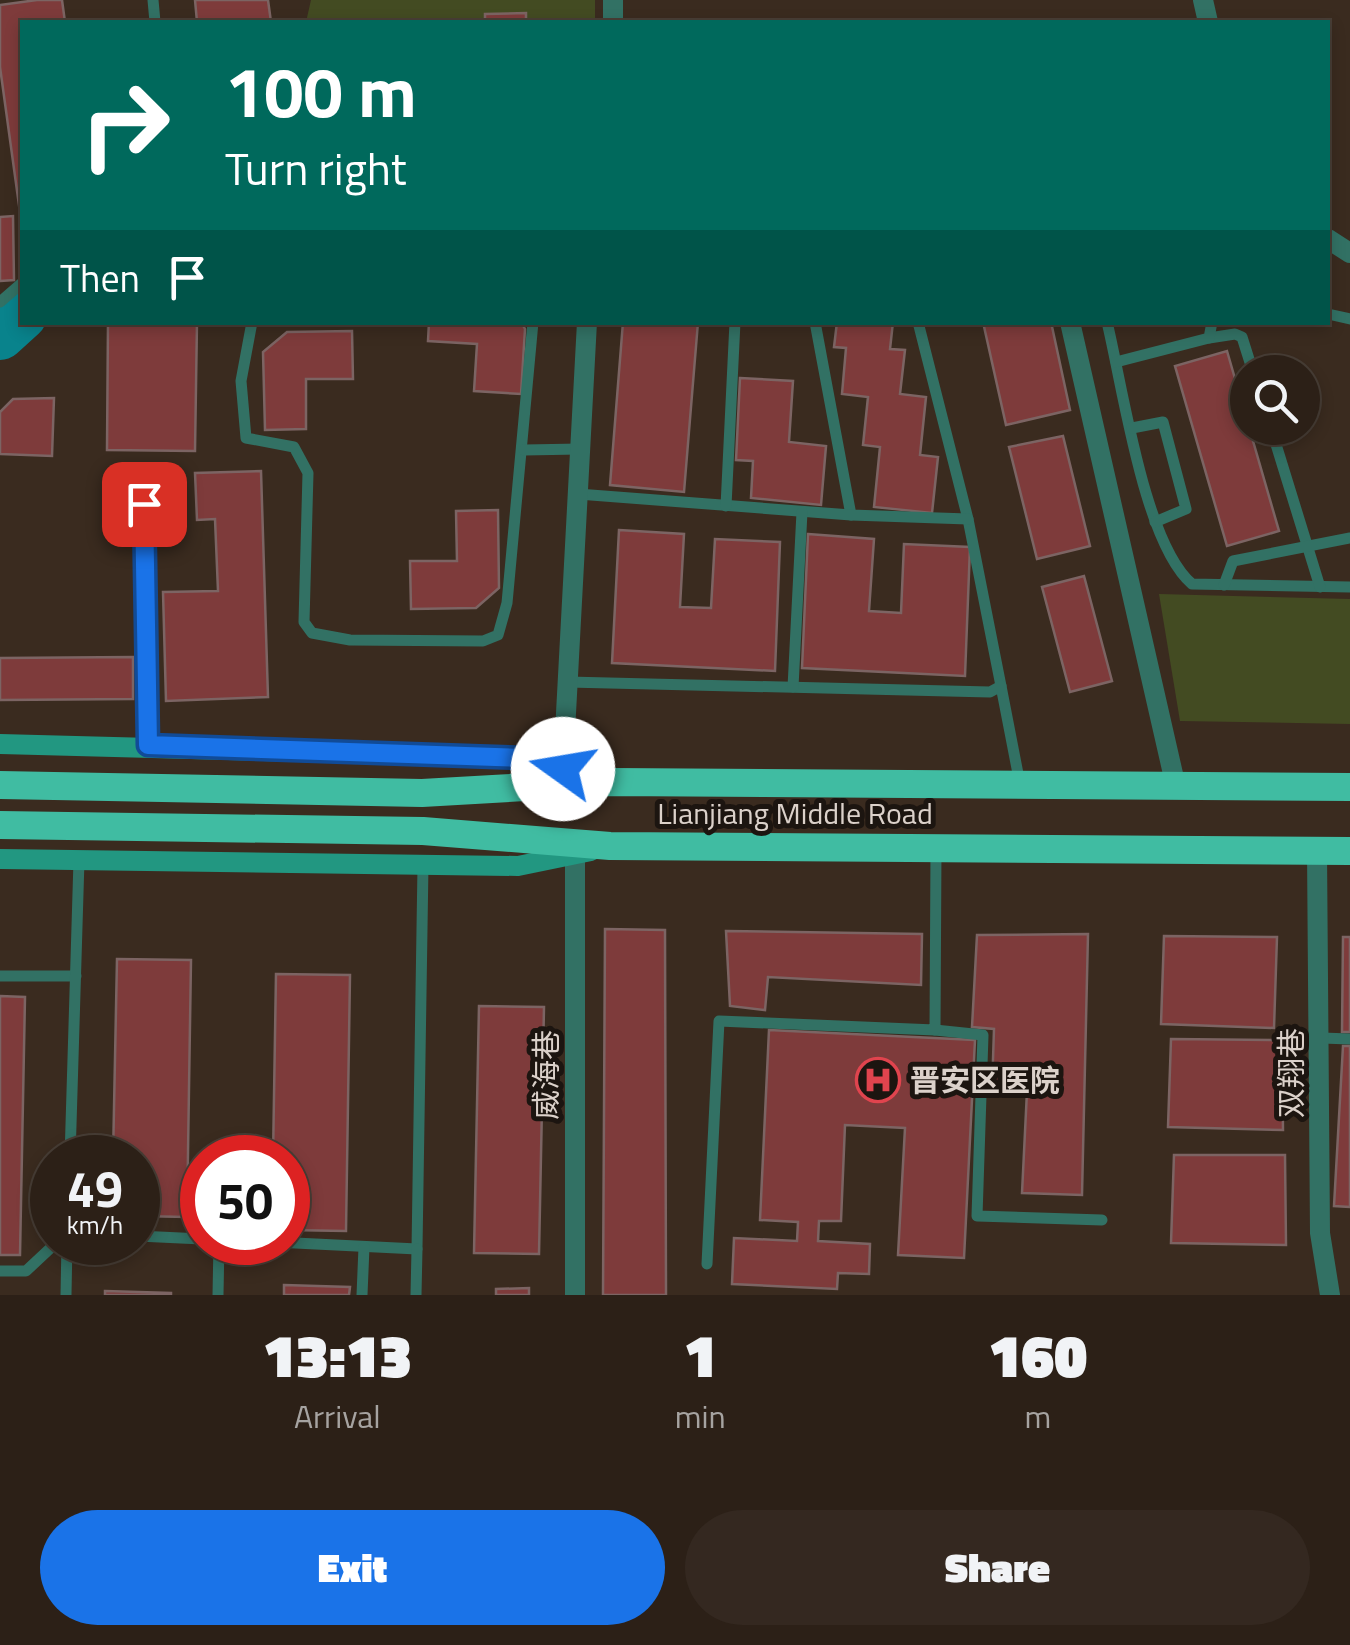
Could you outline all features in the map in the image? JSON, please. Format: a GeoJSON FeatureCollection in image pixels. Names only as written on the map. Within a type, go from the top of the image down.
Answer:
{"type":"FeatureCollection","features":[{"type":"Feature","properties":{"kind":"highway","name":"Lianjiang Middle Road"},"geometry":{"type":"LineString","coordinates":[[0,786],[422,793],[613,782],[1350,787]]}},
{"type":"Feature","properties":{"kind":"highway","name":"Lianjiang Middle Road"},"geometry":{"type":"LineString","coordinates":[[0,825],[423,832],[610,846],[936,845],[1350,851]]}},
{"type":"Feature","properties":{"kind":"main road"},"geometry":{"type":"LineString","coordinates":[[0,744],[524,758],[613,782]]}},
{"type":"Feature","properties":{"kind":"main road"},"geometry":{"type":"LineString","coordinates":[[0,860],[518,866],[610,846]]}},
{"type":"Feature","properties":{"kind":"street"},"geometry":{"type":"LineString","coordinates":[[563,769],[587,325]]}},
{"type":"Feature","properties":{"kind":"street"},"geometry":{"type":"LineString","coordinates":[[1071,325],[1176,787]]}},
{"type":"Feature","properties":{"kind":"street","name":"双翔巷"},"geometry":{"type":"LineString","coordinates":[[1317,851],[1322,1038],[1320,1233],[1330,1295]]}},
{"type":"Feature","properties":{"kind":"street","name":"威海巷"},"geometry":{"type":"LineString","coordinates":[[575,855],[575,1295]]}},
{"type":"Feature","properties":{"kind":"lane"},"geometry":{"type":"LineString","coordinates":[[0,302],[20,285]]}},
{"type":"Feature","properties":{"kind":"lane"},"geometry":{"type":"LineString","coordinates":[[251,325],[241,380],[246,438],[294,447],[308,473],[304,622],[312,633],[350,640],[483,641],[498,635],[507,603],[524,450],[532,325]]}},
{"type":"Feature","properties":{"kind":"lane"},"geometry":{"type":"LineString","coordinates":[[726,506],[735,325]]}},
{"type":"Feature","properties":{"kind":"lane"},"geometry":{"type":"LineString","coordinates":[[816,325],[851,516]]}},
{"type":"Feature","properties":{"kind":"lane"},"geometry":{"type":"LineString","coordinates":[[919,325],[968,520],[1020,784]]}},
{"type":"Feature","properties":{"kind":"lane"},"geometry":{"type":"LineString","coordinates":[[1108,325],[1154,522],[1176,571],[1192,584],[1350,588]]}},
{"type":"Feature","properties":{"kind":"lane"},"geometry":{"type":"LineString","coordinates":[[1209,338],[1211,325]]}},
{"type":"Feature","properties":{"kind":"lane"},"geometry":{"type":"LineString","coordinates":[[1116,362],[1235,334],[1242,337],[1248,355]]}},
{"type":"Feature","properties":{"kind":"lane"},"geometry":{"type":"LineString","coordinates":[[1132,428],[1163,422],[1186,508],[1154,522]]}},
{"type":"Feature","properties":{"kind":"lane"},"geometry":{"type":"LineString","coordinates":[[1275,445],[1320,587]]}},
{"type":"Feature","properties":{"kind":"lane"},"geometry":{"type":"LineString","coordinates":[[524,450],[580,449]]}},
{"type":"Feature","properties":{"kind":"lane"},"geometry":{"type":"LineString","coordinates":[[578,494],[851,516],[968,520]]}},
{"type":"Feature","properties":{"kind":"lane"},"geometry":{"type":"LineString","coordinates":[[144,504],[148,745]]}},
{"type":"Feature","properties":{"kind":"lane"},"geometry":{"type":"LineString","coordinates":[[793,688],[802,512]]}},
{"type":"Feature","properties":{"kind":"lane"},"geometry":{"type":"LineString","coordinates":[[1224,585],[1233,561],[1350,538]]}},
{"type":"Feature","properties":{"kind":"lane"},"geometry":{"type":"LineString","coordinates":[[568,682],[990,692],[1001,686]]}},
{"type":"Feature","properties":{"kind":"lane"},"geometry":{"type":"LineString","coordinates":[[936,845],[936,1030]]}},
{"type":"Feature","properties":{"kind":"lane"},"geometry":{"type":"LineString","coordinates":[[71,1135],[80,860]]}},
{"type":"Feature","properties":{"kind":"lane"},"geometry":{"type":"LineString","coordinates":[[416,1295],[423,865]]}},
{"type":"Feature","properties":{"kind":"lane"},"geometry":{"type":"LineString","coordinates":[[0,976],[76,976]]}},
{"type":"Feature","properties":{"kind":"lane"},"geometry":{"type":"LineString","coordinates":[[707,1264],[719,1021],[983,1035],[977,1216],[1102,1220]]}},
{"type":"Feature","properties":{"kind":"lane"},"geometry":{"type":"LineString","coordinates":[[1322,1038],[1350,1039]]}},
{"type":"Feature","properties":{"kind":"lane"},"geometry":{"type":"LineString","coordinates":[[310,1244],[417,1249]]}},
{"type":"Feature","properties":{"kind":"lane"},"geometry":{"type":"LineString","coordinates":[[362,1295],[364,1247]]}},
{"type":"Feature","properties":{"kind":"lane"},"geometry":{"type":"LineString","coordinates":[[0,1271],[26,1271],[32,1265]]}},
{"type":"Feature","properties":{"kind":"lane"},"geometry":{"type":"LineString","coordinates":[[66,1295],[67,1265]]}},
{"type":"Feature","properties":{"kind":"lane"},"geometry":{"type":"LineString","coordinates":[[218,1295],[219,1265]]}},
{"type":"Feature","properties":{"kind":"green space"},"geometry":{"type":"Polygon","coordinates":[[[311,0],[595,0],[595,20],[306,20],[311,0]]]}},
{"type":"Feature","properties":{"kind":"green space"},"geometry":{"type":"Polygon","coordinates":[[[1159,594],[1350,599],[1350,724],[1180,721],[1159,594]]]}},
{"type":"Feature","properties":{"kind":"building"},"geometry":{"type":"Polygon","coordinates":[[[62,0],[65,20],[20,20],[20,212],[0,67],[0,5],[62,0]]]}},
{"type":"Feature","properties":{"kind":"building"},"geometry":{"type":"Polygon","coordinates":[[[195,0],[268,0],[271,20],[197,20],[195,0]]]}},
{"type":"Feature","properties":{"kind":"building"},"geometry":{"type":"Polygon","coordinates":[[[526,13],[526,20],[485,20],[485,14],[526,13]]]}},
{"type":"Feature","properties":{"kind":"building"},"geometry":{"type":"Polygon","coordinates":[[[13,216],[14,280],[0,281],[0,217],[13,216]]]}},
{"type":"Feature","properties":{"kind":"building"},"geometry":{"type":"Polygon","coordinates":[[[108,325],[197,325],[195,451],[107,450],[108,325]]]}},
{"type":"Feature","properties":{"kind":"building"},"geometry":{"type":"Polygon","coordinates":[[[429,325],[523,325],[521,394],[474,391],[477,344],[428,341],[429,325]]]}},
{"type":"Feature","properties":{"kind":"building"},"geometry":{"type":"Polygon","coordinates":[[[623,325],[698,325],[684,492],[610,485],[623,325]]]}},
{"type":"Feature","properties":{"kind":"building"},"geometry":{"type":"Polygon","coordinates":[[[837,325],[893,325],[890,349],[905,350],[900,394],[926,397],[920,455],[938,457],[932,513],[874,507],[880,447],[863,445],[868,397],[842,394],[846,348],[834,347],[837,325]]]}},
{"type":"Feature","properties":{"kind":"building"},"geometry":{"type":"Polygon","coordinates":[[[984,325],[1052,325],[1070,410],[1006,425],[984,325]]]}},
{"type":"Feature","properties":{"kind":"building"},"geometry":{"type":"Polygon","coordinates":[[[352,331],[353,379],[306,379],[306,429],[265,430],[263,352],[287,332],[352,331]]]}},
{"type":"Feature","properties":{"kind":"building"},"geometry":{"type":"Polygon","coordinates":[[[1227,351],[1230,445],[1254,445],[1279,531],[1227,546],[1175,366],[1227,351]]]}},
{"type":"Feature","properties":{"kind":"building"},"geometry":{"type":"Polygon","coordinates":[[[740,378],[793,381],[789,442],[826,446],[821,505],[751,498],[753,461],[736,460],[740,378]]]}},
{"type":"Feature","properties":{"kind":"building"},"geometry":{"type":"Polygon","coordinates":[[[54,398],[52,456],[0,454],[0,412],[13,399],[54,398]]]}},
{"type":"Feature","properties":{"kind":"building"},"geometry":{"type":"Polygon","coordinates":[[[1063,436],[1090,546],[1037,559],[1009,447],[1063,436]]]}},
{"type":"Feature","properties":{"kind":"building"},"geometry":{"type":"Polygon","coordinates":[[[261,471],[268,697],[166,701],[163,592],[218,591],[215,519],[197,520],[195,473],[261,471]]]}},
{"type":"Feature","properties":{"kind":"building"},"geometry":{"type":"Polygon","coordinates":[[[498,510],[499,588],[476,608],[411,609],[410,561],[457,561],[456,511],[498,510]]]}},
{"type":"Feature","properties":{"kind":"building"},"geometry":{"type":"Polygon","coordinates":[[[619,530],[684,534],[680,607],[711,608],[715,539],[780,542],[775,671],[612,663],[619,530]]]}},
{"type":"Feature","properties":{"kind":"building"},"geometry":{"type":"Polygon","coordinates":[[[808,534],[874,539],[869,611],[901,613],[904,544],[970,547],[965,676],[802,668],[808,534]]]}},
{"type":"Feature","properties":{"kind":"building"},"geometry":{"type":"Polygon","coordinates":[[[1084,576],[1112,681],[1070,692],[1042,587],[1084,576]]]}},
{"type":"Feature","properties":{"kind":"building"},"geometry":{"type":"Polygon","coordinates":[[[133,657],[133,699],[0,700],[0,658],[133,657]]]}},
{"type":"Feature","properties":{"kind":"building"},"geometry":{"type":"Polygon","coordinates":[[[605,929],[665,930],[666,1295],[603,1295],[605,929]]]}},
{"type":"Feature","properties":{"kind":"building"},"geometry":{"type":"Polygon","coordinates":[[[726,931],[922,934],[921,985],[768,977],[765,1010],[730,1006],[726,931]]]}},
{"type":"Feature","properties":{"kind":"building"},"geometry":{"type":"Polygon","coordinates":[[[1088,934],[1082,1195],[1022,1193],[1027,1091],[992,1090],[994,1029],[972,1027],[977,935],[1088,934]]]}},
{"type":"Feature","properties":{"kind":"building"},"geometry":{"type":"Polygon","coordinates":[[[1164,936],[1277,937],[1274,1028],[1161,1024],[1164,936]]]}},
{"type":"Feature","properties":{"kind":"building"},"geometry":{"type":"Polygon","coordinates":[[[1343,937],[1350,937],[1350,1032],[1342,1032],[1343,937]]]}},
{"type":"Feature","properties":{"kind":"building"},"geometry":{"type":"Polygon","coordinates":[[[117,959],[191,960],[188,1135],[180,1135],[180,1217],[160,1216],[160,1135],[113,1135],[117,959]]]}},
{"type":"Feature","properties":{"kind":"building"},"geometry":{"type":"Polygon","coordinates":[[[276,974],[350,975],[346,1231],[310,1230],[310,1135],[273,1135],[276,974]]]}},
{"type":"Feature","properties":{"kind":"building"},"geometry":{"type":"Polygon","coordinates":[[[0,996],[25,997],[20,1255],[0,1255],[0,996]]]}},
{"type":"Feature","properties":{"kind":"building"},"geometry":{"type":"Polygon","coordinates":[[[479,1006],[544,1007],[539,1254],[474,1253],[479,1006]]]}},
{"type":"Feature","properties":{"kind":"building"},"geometry":{"type":"Polygon","coordinates":[[[769,1030],[975,1040],[964,1258],[898,1255],[905,1128],[845,1125],[841,1221],[819,1221],[818,1241],[870,1244],[869,1274],[838,1273],[837,1289],[732,1284],[734,1238],[797,1241],[798,1222],[760,1220],[769,1030]]]}},
{"type":"Feature","properties":{"kind":"building"},"geometry":{"type":"Polygon","coordinates":[[[1171,1039],[1282,1040],[1283,1130],[1168,1127],[1171,1039]]]}},
{"type":"Feature","properties":{"kind":"building"},"geometry":{"type":"Polygon","coordinates":[[[1343,1046],[1350,1046],[1350,1207],[1334,1206],[1343,1046]]]}},
{"type":"Feature","properties":{"kind":"building"},"geometry":{"type":"Polygon","coordinates":[[[1174,1155],[1285,1155],[1286,1245],[1171,1243],[1174,1155]]]}},
{"type":"Feature","properties":{"kind":"building"},"geometry":{"type":"Polygon","coordinates":[[[284,1285],[350,1287],[349,1295],[284,1295],[284,1285]]]}},
{"type":"Feature","properties":{"kind":"building"},"geometry":{"type":"Polygon","coordinates":[[[529,1288],[529,1295],[496,1295],[496,1289],[529,1288]]]}},
{"type":"Feature","properties":{"kind":"building"},"geometry":{"type":"Polygon","coordinates":[[[105,1291],[171,1293],[171,1295],[105,1295],[105,1291]]]}},
{"type":"Feature","properties":{"kind":"waterway"},"geometry":{"type":"LineString","coordinates":[[0,335],[20,317]]}},
{"type":"Feature","properties":{"kind":"place","name":"晋安区医院"},"geometry":{"type":"Point","coordinates":[878,1080]}},
{"type":"Feature","properties":{"kind":"route"},"geometry":{"type":"LineString","coordinates":[[144,504],[148,745],[524,758],[563,769]]}}]}
